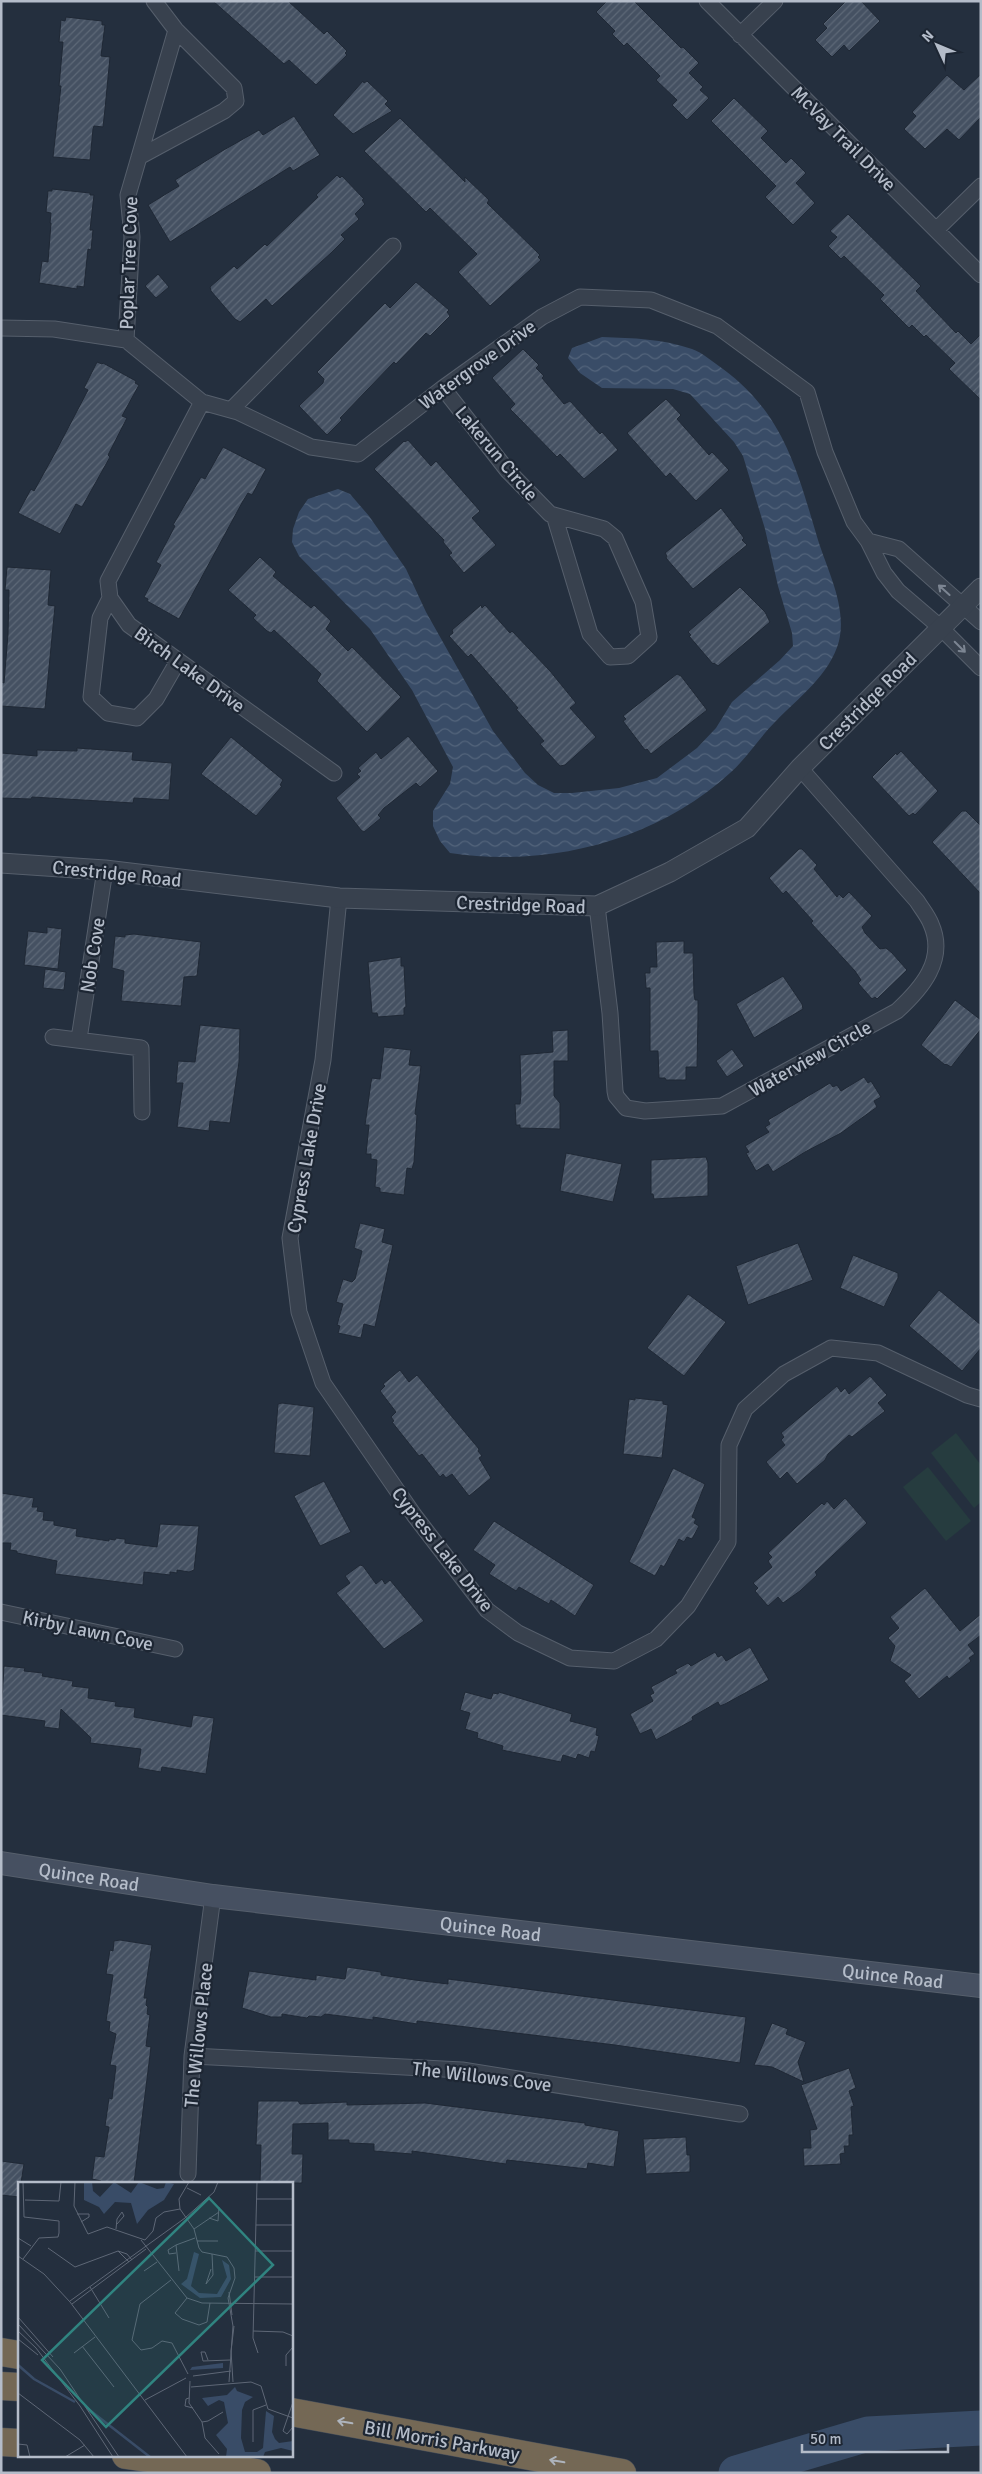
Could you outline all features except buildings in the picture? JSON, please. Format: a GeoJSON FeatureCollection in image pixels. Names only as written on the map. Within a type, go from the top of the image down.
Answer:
{"type":"FeatureCollection","features":[{"type":"Feature","properties":{"kind":"highway"},"geometry":{"type":"LineString","coordinates":[[1,2352],[18,2355]]}},
{"type":"Feature","properties":{"kind":"highway"},"geometry":{"type":"LineString","coordinates":[[1,2386],[18,2387]]}},
{"type":"Feature","properties":{"kind":"highway","name":"Bill Morris Parkway"},"geometry":{"type":"LineString","coordinates":[[292,2412],[622,2473]]}},
{"type":"Feature","properties":{"kind":"highway"},"geometry":{"type":"LineString","coordinates":[[1,2442],[18,2443]]}},
{"type":"Feature","properties":{"kind":"highway"},"geometry":{"type":"LineString","coordinates":[[1,2456],[18,2454]]}},
{"type":"Feature","properties":{"kind":"highway"},"geometry":{"type":"LineString","coordinates":[[133,2456],[257,2473]]}},
{"type":"Feature","properties":{"kind":"main road","name":"Quince Road"},"geometry":{"type":"LineString","coordinates":[[1,1863],[214,1896],[981,1986]]}},
{"type":"Feature","properties":{"kind":"street"},"geometry":{"type":"LineString","coordinates":[[139,157],[224,111],[236,100],[234,88],[176,30],[154,1]]}},
{"type":"Feature","properties":{"kind":"street","name":"McVay Trail Drive"},"geometry":{"type":"LineString","coordinates":[[707,1],[981,275]]}},
{"type":"Feature","properties":{"kind":"street"},"geometry":{"type":"LineString","coordinates":[[740,35],[775,1]]}},
{"type":"Feature","properties":{"kind":"street","name":"Poplar Tree Cove"},"geometry":{"type":"LineString","coordinates":[[126,340],[132,237],[128,195],[176,30]]}},
{"type":"Feature","properties":{"kind":"street"},"geometry":{"type":"LineString","coordinates":[[936,230],[981,186]]}},
{"type":"Feature","properties":{"kind":"street"},"geometry":{"type":"LineString","coordinates":[[231,410],[393,246]]}},
{"type":"Feature","properties":{"kind":"street","name":"Watergrove Drive"},"geometry":{"type":"LineString","coordinates":[[126,340],[202,402],[231,410],[311,447],[358,454],[444,388],[542,317],[580,297],[651,300],[717,326],[807,392],[825,452],[854,522],[868,541],[884,573],[898,591],[940,627],[981,668]]}},
{"type":"Feature","properties":{"kind":"street"},"geometry":{"type":"LineString","coordinates":[[1,328],[54,329],[126,340]]}},
{"type":"Feature","properties":{"kind":"street","name":"Lakerun Circle"},"geometry":{"type":"LineString","coordinates":[[444,388],[507,470],[554,515],[604,529],[615,538],[643,602],[649,638],[628,656],[610,657],[590,634],[554,515]]}},
{"type":"Feature","properties":{"kind":"street"},"geometry":{"type":"LineString","coordinates":[[178,661],[156,699],[137,718],[108,714],[91,697],[100,618],[110,598],[108,581],[202,402]]}},
{"type":"Feature","properties":{"kind":"street"},"geometry":{"type":"LineString","coordinates":[[868,541],[899,549],[981,622]]}},
{"type":"Feature","properties":{"kind":"street","name":"Crestridge Road"},"geometry":{"type":"LineString","coordinates":[[1,863],[104,870],[339,898],[597,906],[670,872],[747,828],[800,768],[981,588]]}},
{"type":"Feature","properties":{"kind":"street","name":"Birch Lake Drive"},"geometry":{"type":"LineString","coordinates":[[110,598],[129,625],[334,773]]}},
{"type":"Feature","properties":{"kind":"street","name":"Waterview Circle"},"geometry":{"type":"LineString","coordinates":[[597,906],[610,1014],[615,1091],[616,1096],[626,1108],[645,1111],[722,1106],[896,1011],[918,992],[933,968],[936,944],[932,925],[917,901],[800,768]]}},
{"type":"Feature","properties":{"kind":"street","name":"Nob Cove"},"geometry":{"type":"LineString","coordinates":[[79,1039],[104,870]]}},
{"type":"Feature","properties":{"kind":"street","name":"Cypress Lake Drive"},"geometry":{"type":"LineString","coordinates":[[339,898],[323,1060],[290,1238],[299,1312],[323,1383],[414,1515],[487,1610],[518,1633],[570,1658],[614,1661],[656,1639],[688,1606],[728,1542],[729,1444],[745,1410],[784,1374],[831,1348],[878,1353],[967,1395],[981,1399]]}},
{"type":"Feature","properties":{"kind":"street"},"geometry":{"type":"LineString","coordinates":[[53,1037],[141,1048],[142,1112]]}},
{"type":"Feature","properties":{"kind":"street","name":"Kirby Lawn Cove"},"geometry":{"type":"LineString","coordinates":[[1,1612],[175,1649]]}},
{"type":"Feature","properties":{"kind":"street","name":"The Willows Place"},"geometry":{"type":"LineString","coordinates":[[188,2174],[192,2056],[214,1896]]}},
{"type":"Feature","properties":{"kind":"street","name":"The Willows Cove"},"geometry":{"type":"LineString","coordinates":[[192,2056],[462,2070],[740,2114]]}},
{"type":"Feature","properties":{"kind":"green space"},"geometry":{"type":"Polygon","coordinates":[[[956,1433],[981,1465],[981,1502],[974,1508],[931,1453],[956,1433]]]}},
{"type":"Feature","properties":{"kind":"green space"},"geometry":{"type":"Polygon","coordinates":[[[928,1467],[971,1521],[946,1541],[903,1487],[928,1467]]]}},
{"type":"Feature","properties":{"kind":"water"},"geometry":{"type":"Polygon","coordinates":[[[602,337],[659,341],[696,351],[744,386],[761,405],[786,445],[803,490],[839,603],[841,628],[839,641],[835,653],[821,675],[769,728],[736,767],[701,797],[669,816],[635,832],[599,844],[562,852],[525,856],[487,857],[450,853],[440,841],[433,826],[433,811],[450,784],[453,767],[412,690],[370,629],[299,556],[292,542],[293,529],[299,512],[308,499],[338,489],[350,494],[369,516],[406,569],[426,612],[493,731],[525,773],[538,785],[554,793],[619,788],[657,778],[697,748],[716,728],[732,702],[780,660],[793,646],[792,633],[778,586],[765,529],[743,456],[734,442],[690,394],[673,389],[602,388],[580,373],[568,358],[572,348],[602,337]]]}},
{"type":"Feature","properties":{"kind":"waterway"},"geometry":{"type":"LineString","coordinates":[[736,2473],[868,2434],[981,2428]]}}]}
